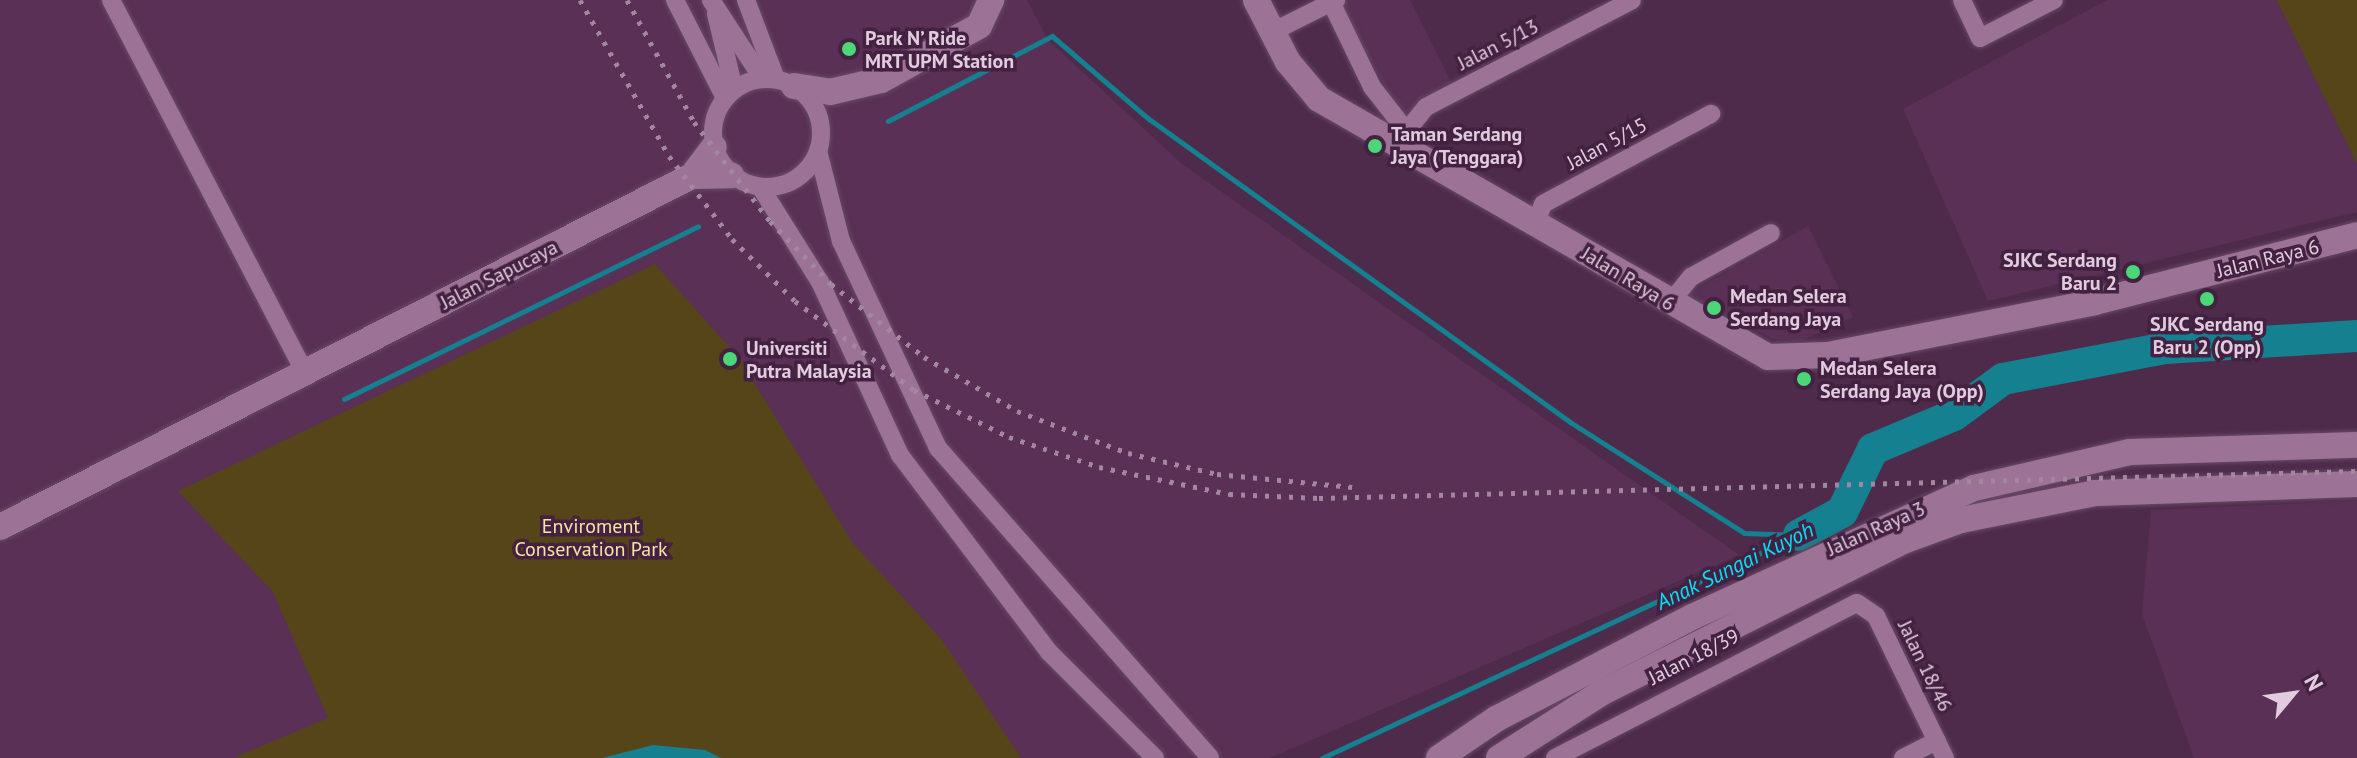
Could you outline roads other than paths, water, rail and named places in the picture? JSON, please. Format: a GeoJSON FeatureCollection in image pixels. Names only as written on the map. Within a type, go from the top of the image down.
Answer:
{"type":"FeatureCollection","features":[{"type":"Feature","properties":{"kind":"street"},"geometry":{"type":"LineString","coordinates":[[111,0],[306,374]]}},
{"type":"Feature","properties":{"kind":"street"},"geometry":{"type":"LineString","coordinates":[[675,0],[729,93]]}},
{"type":"Feature","properties":{"kind":"street"},"geometry":{"type":"LineString","coordinates":[[746,0],[777,81]]}},
{"type":"Feature","properties":{"kind":"street"},"geometry":{"type":"LineString","coordinates":[[729,93],[777,81],[830,92],[881,80],[979,26],[991,0]]}},
{"type":"Feature","properties":{"kind":"street","name":"Jalan Raya 6"},"geometry":{"type":"LineString","coordinates":[[1256,0],[1272,32],[1319,99],[1401,136],[1535,225],[1669,304],[1768,357],[1828,355],[2113,298],[2357,235]]}},
{"type":"Feature","properties":{"kind":"street","name":"Jalan 5/13"},"geometry":{"type":"LineString","coordinates":[[1401,136],[1426,107],[1605,6],[1632,0]]}},
{"type":"Feature","properties":{"kind":"street"},"geometry":{"type":"LineString","coordinates":[[1962,0],[1980,38],[2054,0]]}},
{"type":"Feature","properties":{"kind":"street"},"geometry":{"type":"LineString","coordinates":[[1272,32],[1333,1],[1372,87],[1401,136]]}},
{"type":"Feature","properties":{"kind":"street"},"geometry":{"type":"LineString","coordinates":[[692,176],[714,147],[729,93],[713,5]]}},
{"type":"Feature","properties":{"kind":"street"},"geometry":{"type":"LineString","coordinates":[[713,5],[777,81],[818,114],[818,151],[841,241],[938,448],[1210,758]]}},
{"type":"Feature","properties":{"kind":"street","name":"Jalan 5/15"},"geometry":{"type":"LineString","coordinates":[[1535,225],[1555,197],[1711,114]]}},
{"type":"Feature","properties":{"kind":"street"},"geometry":{"type":"LineString","coordinates":[[714,147],[731,175]]}},
{"type":"Feature","properties":{"kind":"street"},"geometry":{"type":"LineString","coordinates":[[761,188],[796,179],[818,151]]}},
{"type":"Feature","properties":{"kind":"street"},"geometry":{"type":"LineString","coordinates":[[692,176],[731,175],[761,188],[820,282],[900,455],[1049,652],[1155,758]]}},
{"type":"Feature","properties":{"kind":"street","name":"Jalan Sapucaya"},"geometry":{"type":"LineString","coordinates":[[0,527],[692,176]]}},
{"type":"Feature","properties":{"kind":"street"},"geometry":{"type":"LineString","coordinates":[[1669,304],[1691,277],[1771,233]]}},
{"type":"Feature","properties":{"kind":"street","name":"Jalan Raya 3"},"geometry":{"type":"LineString","coordinates":[[1439,758],[1496,719],[1692,617],[1974,488],[2130,452],[2357,445]]}},
{"type":"Feature","properties":{"kind":"street","name":"Jalan Raya 3"},"geometry":{"type":"LineString","coordinates":[[1500,756],[1615,686],[1903,541],[1961,520],[2095,493],[2357,484]]}},
{"type":"Feature","properties":{"kind":"street","name":"Jalan 18/46"},"geometry":{"type":"LineString","coordinates":[[1857,603],[1876,616],[1941,750]]}},
{"type":"Feature","properties":{"kind":"street","name":"Jalan 18/39"},"geometry":{"type":"LineString","coordinates":[[1555,758],[1857,603]]}},
{"type":"Feature","properties":{"kind":"street"},"geometry":{"type":"LineString","coordinates":[[1903,758],[1941,750]]}},
{"type":"Feature","properties":{"kind":"waterway"},"geometry":{"type":"LineString","coordinates":[[888,121],[1052,36],[1149,119],[1570,422],[1744,533],[1799,535]]}},
{"type":"Feature","properties":{"kind":"waterway"},"geometry":{"type":"LineString","coordinates":[[344,399],[698,226]]}},
{"type":"Feature","properties":{"kind":"waterway","name":"Anak Sungai Kuyoh"},"geometry":{"type":"LineString","coordinates":[[1799,535],[1842,512],[1873,449],[1954,415],[2003,379],[2166,348],[2357,336]]}},
{"type":"Feature","properties":{"kind":"waterway","name":"Anak Sungai Kuyoh"},"geometry":{"type":"LineString","coordinates":[[1322,758],[1790,539]]}},
{"type":"Feature","properties":{"kind":"railway"},"geometry":{"type":"LineString","coordinates":[[580,0],[669,156],[732,239],[795,301],[914,390],[1009,437],[1099,467],[1229,494],[1319,498],[2357,471]]}},
{"type":"Feature","properties":{"kind":"railway"},"geometry":{"type":"LineString","coordinates":[[627,0],[694,122],[770,221],[831,284],[924,357],[1017,411],[1128,453],[1217,474],[1352,487]]}},
{"type":"Feature","properties":{"kind":"place","name":"Park N’ Ride MRT UPM Station"},"geometry":{"type":"Point","coordinates":[849,49]}},
{"type":"Feature","properties":{"kind":"place","name":"Taman Serdang Jaya (Tenggara)"},"geometry":{"type":"Point","coordinates":[1375,146]}},
{"type":"Feature","properties":{"kind":"place","name":"SJKC Serdang Baru 2"},"geometry":{"type":"Point","coordinates":[2133,272]}},
{"type":"Feature","properties":{"kind":"place","name":"SJKC Serdang Baru 2 (Opp)"},"geometry":{"type":"Point","coordinates":[2207,299]}},
{"type":"Feature","properties":{"kind":"place","name":"Medan Selera Serdang Jaya"},"geometry":{"type":"Point","coordinates":[1714,308]}},
{"type":"Feature","properties":{"kind":"place","name":"Universiti Putra Malaysia"},"geometry":{"type":"Point","coordinates":[730,359]}},
{"type":"Feature","properties":{"kind":"place","name":"Medan Selera Serdang Jaya (Opp)"},"geometry":{"type":"Point","coordinates":[1804,379]}},
{"type":"Feature","properties":{"kind":"park label","name":"Enviroment Conservation Park"},"geometry":{"type":"Point","coordinates":[591,538]}}]}
